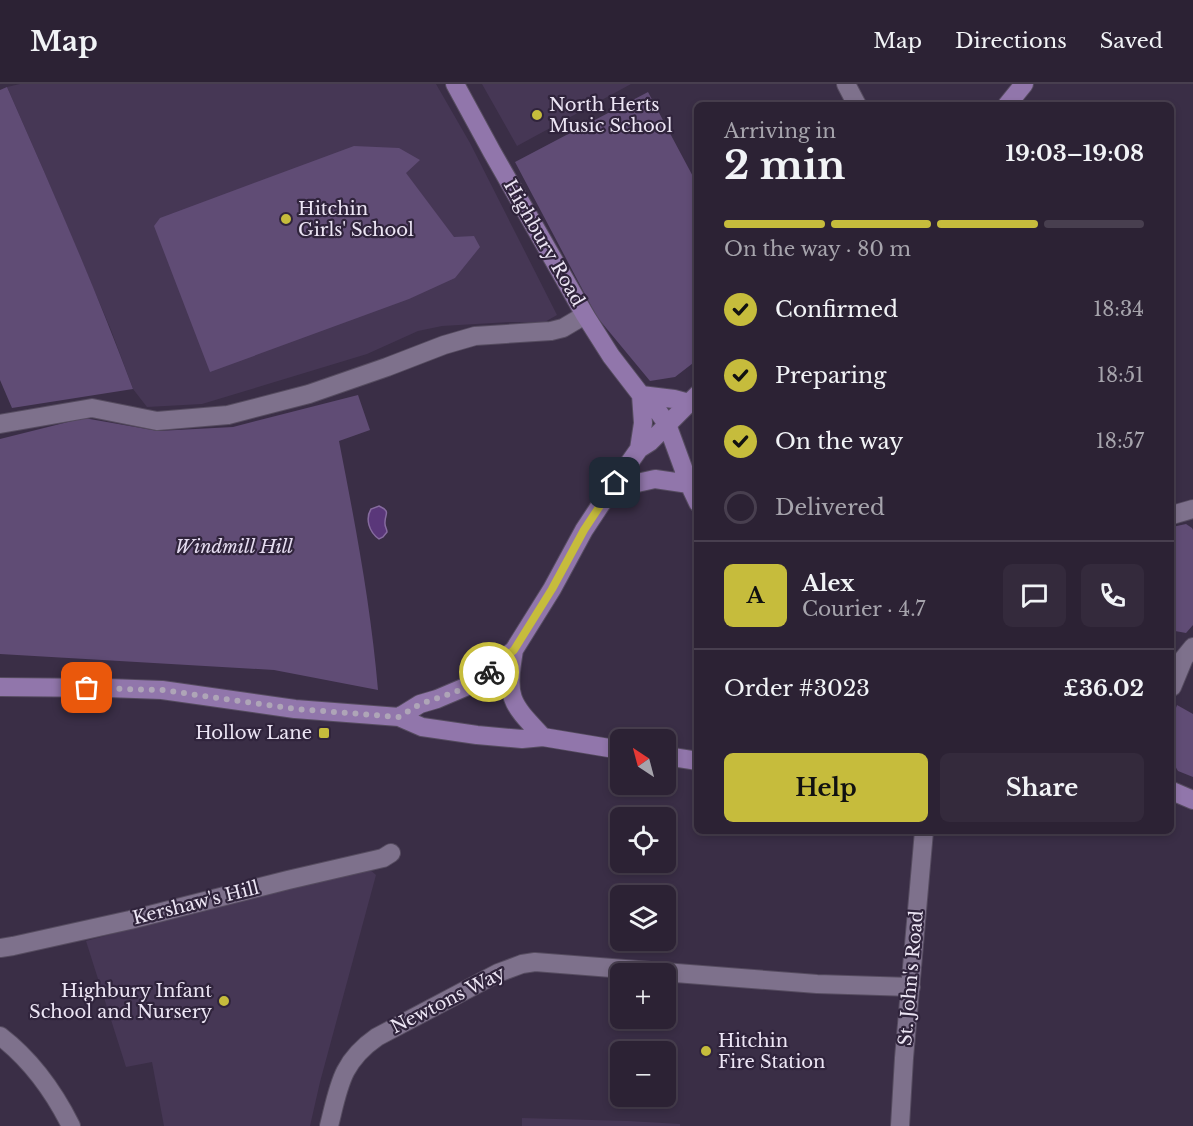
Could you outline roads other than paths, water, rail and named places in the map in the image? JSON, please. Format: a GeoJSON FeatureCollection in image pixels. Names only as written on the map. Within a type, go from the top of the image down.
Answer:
{"type":"FeatureCollection","features":[{"type":"Feature","properties":{"kind":"street","name":"Highbury Road"},"geometry":{"type":"LineString","coordinates":[[455,84],[585,315],[611,356],[641,395],[655,407],[666,424],[689,484]]}},
{"type":"Feature","properties":{"kind":"street"},"geometry":{"type":"LineString","coordinates":[[846,84],[855,102]]}},
{"type":"Feature","properties":{"kind":"street"},"geometry":{"type":"LineString","coordinates":[[1009,102],[1024,84]]}},
{"type":"Feature","properties":{"kind":"street"},"geometry":{"type":"LineString","coordinates":[[0,424],[92,408],[157,421],[228,415],[309,394],[475,336],[551,332],[585,315]]}},
{"type":"Feature","properties":{"kind":"street"},"geometry":{"type":"LineString","coordinates":[[639,449],[643,423],[641,395],[674,399],[693,398]]}},
{"type":"Feature","properties":{"kind":"street"},"geometry":{"type":"LineString","coordinates":[[399,717],[420,704],[470,685],[514,650],[552,589],[584,530],[639,449],[650,442],[693,398]]}},
{"type":"Feature","properties":{"kind":"street"},"geometry":{"type":"LineString","coordinates":[[615,483],[637,483],[655,479],[689,484],[694,495]]}},
{"type":"Feature","properties":{"kind":"street"},"geometry":{"type":"LineString","coordinates":[[1174,514],[1193,509]]}},
{"type":"Feature","properties":{"kind":"street"},"geometry":{"type":"LineString","coordinates":[[514,650],[510,692],[522,714],[543,737]]}},
{"type":"Feature","properties":{"kind":"street"},"geometry":{"type":"LineString","coordinates":[[1174,680],[1183,651]]}},
{"type":"Feature","properties":{"kind":"street"},"geometry":{"type":"LineString","coordinates":[[0,687],[162,690],[296,709],[399,717],[422,727],[454,732],[522,739],[543,737],[610,748]]}},
{"type":"Feature","properties":{"kind":"street"},"geometry":{"type":"LineString","coordinates":[[676,757],[694,760]]}},
{"type":"Feature","properties":{"kind":"street"},"geometry":{"type":"LineString","coordinates":[[1174,792],[1193,800]]}},
{"type":"Feature","properties":{"kind":"street","name":"St. John's Road"},"geometry":{"type":"LineString","coordinates":[[900,1126],[924,834]]}},
{"type":"Feature","properties":{"kind":"street","name":"Kershaw's Hill"},"geometry":{"type":"LineString","coordinates":[[0,948],[130,920],[383,858],[391,853]]}},
{"type":"Feature","properties":{"kind":"street","name":"Newtons Way"},"geometry":{"type":"LineString","coordinates":[[329,1126],[339,1085],[351,1061],[364,1047],[377,1037],[498,973],[522,964],[535,962],[817,984],[911,987]]}},
{"type":"Feature","properties":{"kind":"street"},"geometry":{"type":"LineString","coordinates":[[0,1036],[13,1046],[29,1064],[60,1105],[71,1126]]}},
{"type":"Feature","properties":{"kind":"place","name":"North Herts Music School"},"geometry":{"type":"Point","coordinates":[537,115]}},
{"type":"Feature","properties":{"kind":"place","name":"Hitchin Girls' School"},"geometry":{"type":"Point","coordinates":[286,219]}},
{"type":"Feature","properties":{"kind":"place","name":"Hollow Lane"},"geometry":{"type":"Point","coordinates":[324,733]}},
{"type":"Feature","properties":{"kind":"place","name":"Highbury Infant School and Nursery"},"geometry":{"type":"Point","coordinates":[224,1001]}},
{"type":"Feature","properties":{"kind":"place","name":"Hitchin Fire Station"},"geometry":{"type":"Point","coordinates":[706,1051]}},
{"type":"Feature","properties":{"kind":"park label","name":"Windmill Hill"},"geometry":{"type":"Point","coordinates":[234,547]}}]}
